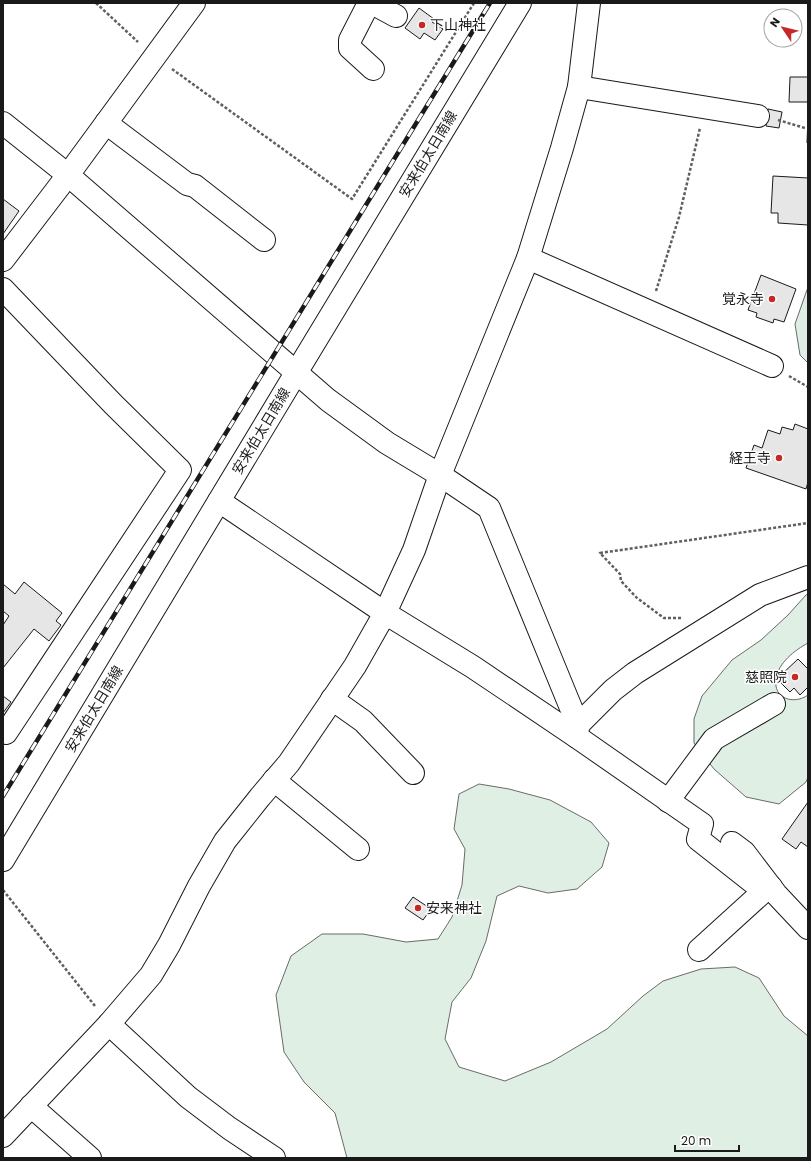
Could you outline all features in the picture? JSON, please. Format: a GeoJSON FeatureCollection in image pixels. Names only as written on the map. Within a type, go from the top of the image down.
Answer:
{"type":"FeatureCollection","features":[{"type":"Feature","properties":{"kind":"street"},"geometry":{"type":"LineString","coordinates":[[3,260],[68,175],[194,3]]}},
{"type":"Feature","properties":{"kind":"street"},"geometry":{"type":"LineString","coordinates":[[369,3],[350,40],[350,48],[373,69]]}},
{"type":"Feature","properties":{"kind":"street"},"geometry":{"type":"LineString","coordinates":[[372,3],[396,16]]}},
{"type":"Feature","properties":{"kind":"street","name":"安来伯太日南線"},"geometry":{"type":"LineString","coordinates":[[3,860],[520,3]]}},
{"type":"Feature","properties":{"kind":"street"},"geometry":{"type":"LineString","coordinates":[[3,1136],[109,1024],[151,975],[169,946],[199,886],[225,841],[289,763],[355,666],[385,613],[414,550],[440,475],[528,258],[579,87],[589,3]]}},
{"type":"Feature","properties":{"kind":"street"},"geometry":{"type":"LineString","coordinates":[[579,87],[758,116]]}},
{"type":"Feature","properties":{"kind":"street"},"geometry":{"type":"LineString","coordinates":[[3,122],[68,175],[328,400],[387,443],[440,475],[489,508],[577,731]]}},
{"type":"Feature","properties":{"kind":"street"},"geometry":{"type":"LineString","coordinates":[[106,123],[187,184],[195,186],[264,240]]}},
{"type":"Feature","properties":{"kind":"street"},"geometry":{"type":"LineString","coordinates":[[528,258],[772,366]]}},
{"type":"Feature","properties":{"kind":"street"},"geometry":{"type":"LineString","coordinates":[[3,289],[113,404],[180,470],[6,733],[3,731]]}},
{"type":"Feature","properties":{"kind":"street"},"geometry":{"type":"LineString","coordinates":[[219,501],[385,613],[577,731],[668,801],[702,824],[698,838],[768,889],[808,928]]}},
{"type":"Feature","properties":{"kind":"street"},"geometry":{"type":"LineString","coordinates":[[577,731],[613,690],[635,673],[760,595],[808,577]]}},
{"type":"Feature","properties":{"kind":"street"},"geometry":{"type":"LineString","coordinates":[[332,699],[363,721],[413,773]]}},
{"type":"Feature","properties":{"kind":"street"},"geometry":{"type":"LineString","coordinates":[[668,801],[714,739],[774,704]]}},
{"type":"Feature","properties":{"kind":"street"},"geometry":{"type":"LineString","coordinates":[[274,780],[358,849]]}},
{"type":"Feature","properties":{"kind":"street"},"geometry":{"type":"LineString","coordinates":[[732,843],[744,852],[768,889]]}},
{"type":"Feature","properties":{"kind":"street"},"geometry":{"type":"LineString","coordinates":[[699,950],[768,889]]}},
{"type":"Feature","properties":{"kind":"street"},"geometry":{"type":"LineString","coordinates":[[109,1024],[188,1097],[229,1128],[274,1158]]}},
{"type":"Feature","properties":{"kind":"street"},"geometry":{"type":"LineString","coordinates":[[30,1106],[90,1158]]}},
{"type":"Feature","properties":{"kind":"path"},"geometry":{"type":"LineString","coordinates":[[96,3],[154,56],[352,199],[474,3]]}},
{"type":"Feature","properties":{"kind":"path"},"geometry":{"type":"LineString","coordinates":[[654,298],[679,217],[705,107]]}},
{"type":"Feature","properties":{"kind":"path"},"geometry":{"type":"LineString","coordinates":[[758,116],[774,118],[805,128]]}},
{"type":"Feature","properties":{"kind":"path"},"geometry":{"type":"LineString","coordinates":[[686,618],[664,618],[637,598],[621,581],[620,574],[600,553],[808,523]]}},
{"type":"Feature","properties":{"kind":"path"},"geometry":{"type":"LineString","coordinates":[[3,890],[109,1024]]}},
{"type":"Feature","properties":{"kind":"green space"},"geometry":{"type":"Polygon","coordinates":[[[808,287],[808,363],[800,355],[795,324],[808,287]]]}},
{"type":"Feature","properties":{"kind":"green space"},"geometry":{"type":"Polygon","coordinates":[[[808,594],[808,643],[798,649],[784,662],[777,673],[776,686],[781,695],[791,700],[797,700],[808,695],[808,777],[806,782],[779,804],[746,797],[714,769],[694,743],[694,719],[702,696],[732,660],[761,640],[808,594]]]}},
{"type":"Feature","properties":{"kind":"green space"},"geometry":{"type":"Polygon","coordinates":[[[479,784],[509,789],[550,800],[591,822],[609,843],[602,867],[577,889],[548,893],[519,886],[497,896],[486,941],[471,978],[452,1002],[445,1039],[459,1067],[505,1081],[551,1062],[607,1029],[643,996],[663,981],[701,969],[735,967],[759,978],[784,1016],[808,1036],[808,1158],[347,1158],[335,1113],[304,1082],[284,1052],[276,995],[291,956],[322,934],[363,934],[406,942],[438,939],[452,917],[462,885],[465,849],[454,829],[459,794],[479,784]]]}},
{"type":"Feature","properties":{"kind":"building","name":"下山神社"},"geometry":{"type":"Polygon","coordinates":[[[419,8],[434,19],[432,22],[443,29],[435,40],[424,33],[420,39],[405,28],[419,8]]]}},
{"type":"Feature","properties":{"kind":"building"},"geometry":{"type":"Polygon","coordinates":[[[790,77],[808,77],[808,102],[789,102],[790,77]]]}},
{"type":"Feature","properties":{"kind":"building"},"geometry":{"type":"Polygon","coordinates":[[[768,109],[782,112],[779,128],[766,126],[768,109]]]}},
{"type":"Feature","properties":{"kind":"building"},"geometry":{"type":"Polygon","coordinates":[[[808,117],[808,143],[807,143],[808,117]]]}},
{"type":"Feature","properties":{"kind":"building"},"geometry":{"type":"Polygon","coordinates":[[[773,176],[808,178],[808,225],[778,223],[778,213],[771,213],[773,176]]]}},
{"type":"Feature","properties":{"kind":"building"},"geometry":{"type":"Polygon","coordinates":[[[3,199],[19,211],[3,234],[3,199]]]}},
{"type":"Feature","properties":{"kind":"building","name":"覚永寺"},"geometry":{"type":"Polygon","coordinates":[[[761,275],[796,289],[784,322],[774,319],[773,323],[756,317],[757,313],[748,310],[761,275]]]}},
{"type":"Feature","properties":{"kind":"building","name":"経王寺"},"geometry":{"type":"Polygon","coordinates":[[[795,424],[808,429],[808,482],[806,489],[746,468],[754,445],[762,448],[768,430],[780,434],[782,427],[793,430],[795,424]]]}},
{"type":"Feature","properties":{"kind":"building"},"geometry":{"type":"Polygon","coordinates":[[[24,582],[62,613],[56,621],[61,625],[49,641],[34,629],[3,668],[3,625],[9,616],[3,611],[3,584],[15,594],[24,582]]]}},
{"type":"Feature","properties":{"kind":"building","name":"慈照院"},"geometry":{"type":"Polygon","coordinates":[[[798,659],[808,669],[808,687],[800,695],[794,688],[790,692],[781,683],[785,679],[781,675],[798,659]]]}},
{"type":"Feature","properties":{"kind":"building"},"geometry":{"type":"Polygon","coordinates":[[[3,696],[11,702],[3,713],[3,696]]]}},
{"type":"Feature","properties":{"kind":"building"},"geometry":{"type":"Polygon","coordinates":[[[808,802],[808,847],[801,842],[796,849],[782,839],[808,802]]]}},
{"type":"Feature","properties":{"kind":"building","name":"安来神社"},"geometry":{"type":"Polygon","coordinates":[[[413,897],[431,909],[423,920],[405,908],[413,897]]]}},
{"type":"Feature","properties":{"kind":"railway"},"geometry":{"type":"LineString","coordinates":[[3,796],[490,3]]}},
{"type":"Feature","properties":{"kind":"place","name":"下山神社"},"geometry":{"type":"Point","coordinates":[422,25]}},
{"type":"Feature","properties":{"kind":"place","name":"覚永寺"},"geometry":{"type":"Point","coordinates":[772,299]}},
{"type":"Feature","properties":{"kind":"place","name":"経王寺"},"geometry":{"type":"Point","coordinates":[779,458]}},
{"type":"Feature","properties":{"kind":"place","name":"慈照院"},"geometry":{"type":"Point","coordinates":[795,677]}},
{"type":"Feature","properties":{"kind":"place","name":"安来神社"},"geometry":{"type":"Point","coordinates":[418,908]}}]}
